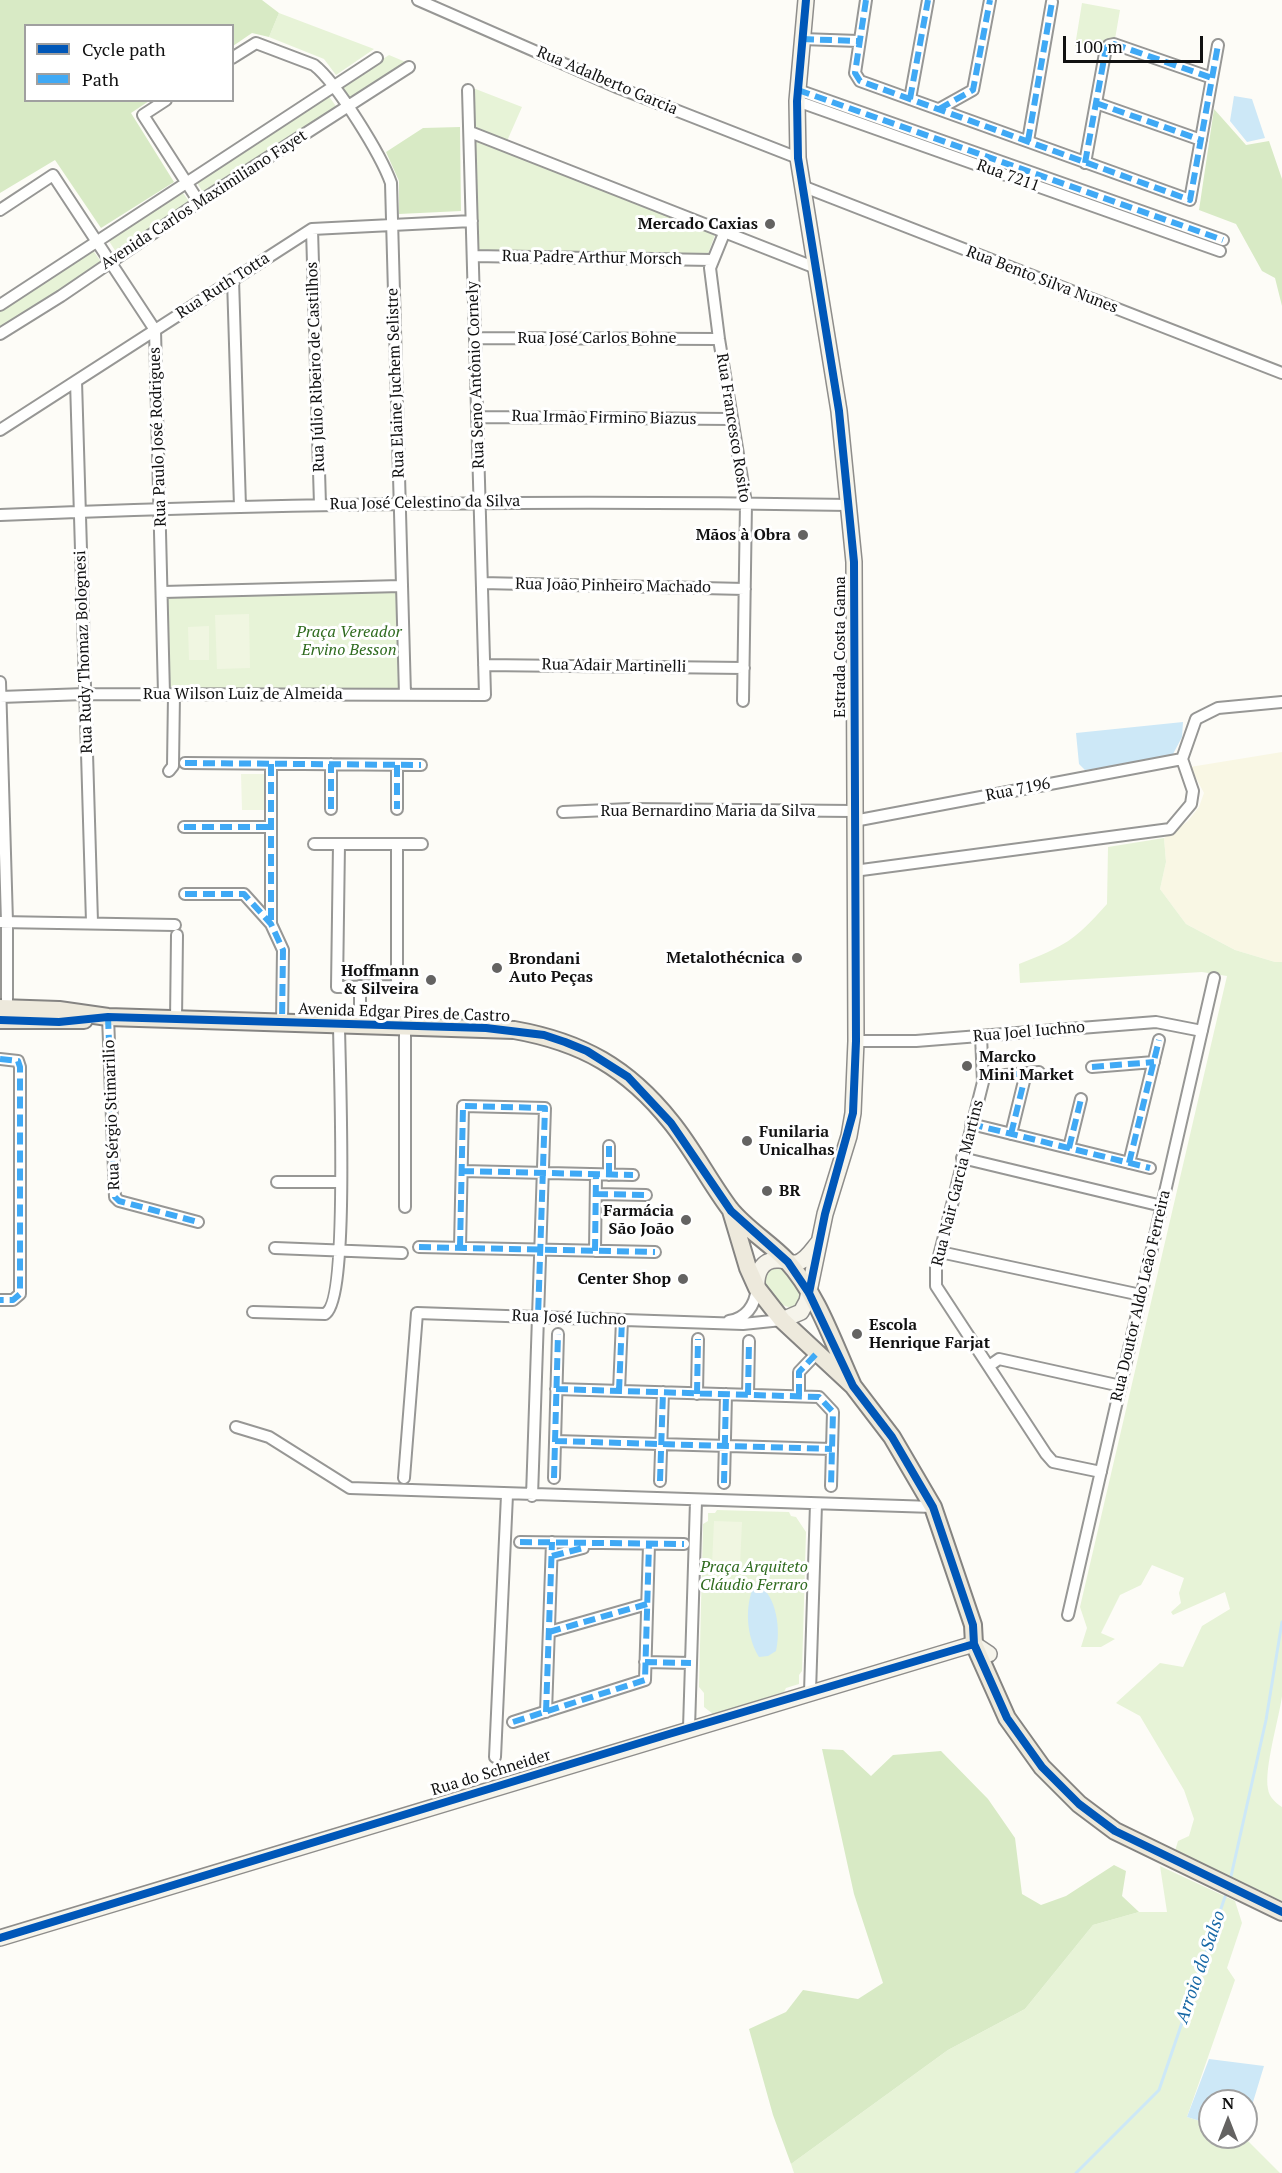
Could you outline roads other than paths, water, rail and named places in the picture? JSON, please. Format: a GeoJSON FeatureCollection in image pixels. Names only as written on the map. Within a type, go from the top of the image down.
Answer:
{"type":"FeatureCollection","features":[{"type":"Feature","properties":{"kind":"main road","name":"Estrada Costa Gama"},"geometry":{"type":"LineString","coordinates":[[806,0],[797,95],[798,158],[839,411],[854,562],[853,816],[856,1041],[851,1124],[818,1243],[809,1293]]}},
{"type":"Feature","properties":{"kind":"main road","name":"Avenida Edgar Pires de Castro"},"geometry":{"type":"LineString","coordinates":[[3,1014],[59,1022],[108,1017],[360,1023],[514,1030],[544,1035],[588,1051],[628,1077],[646,1094],[671,1123],[731,1211],[788,1262],[809,1293],[853,1386]]}},
{"type":"Feature","properties":{"kind":"main road","name":"Avenida Edgar Pires de Castro"},"geometry":{"type":"LineString","coordinates":[[731,1211],[748,1268],[757,1288],[782,1320],[853,1386],[892,1437],[933,1507],[973,1625],[989,1654],[1022,1738]]}},
{"type":"Feature","properties":{"kind":"main road"},"geometry":{"type":"LineString","coordinates":[[757,1288],[757,1275],[764,1264],[776,1259],[788,1262],[801,1261],[818,1243]]}},
{"type":"Feature","properties":{"kind":"main road"},"geometry":{"type":"LineString","coordinates":[[782,1320],[801,1312],[809,1293]]}},
{"type":"Feature","properties":{"kind":"main road","name":"Avenida Edgar Pires de Castro"},"geometry":{"type":"LineString","coordinates":[[973,1625],[974,1644],[994,1693],[1042,1767],[1079,1804],[1115,1831],[1282,1912]]}},
{"type":"Feature","properties":{"kind":"main road"},"geometry":{"type":"LineString","coordinates":[[974,1644],[989,1654]]}},
{"type":"Feature","properties":{"kind":"main road","name":"Rua do Schneider"},"geometry":{"type":"LineString","coordinates":[[0,1938],[689,1728],[974,1644]]}},
{"type":"Feature","properties":{"kind":"street","name":"Rua Adalberto Garcia"},"geometry":{"type":"LineString","coordinates":[[418,0],[619,88],[798,158]]}},
{"type":"Feature","properties":{"kind":"street"},"geometry":{"type":"LineString","coordinates":[[866,0],[858,41],[856,78],[1190,201],[1218,45]]}},
{"type":"Feature","properties":{"kind":"street"},"geometry":{"type":"LineString","coordinates":[[910,99],[928,0]]}},
{"type":"Feature","properties":{"kind":"street"},"geometry":{"type":"LineString","coordinates":[[939,109],[974,90],[990,0]]}},
{"type":"Feature","properties":{"kind":"street"},"geometry":{"type":"LineString","coordinates":[[1028,141],[1052,2]]}},
{"type":"Feature","properties":{"kind":"street"},"geometry":{"type":"LineString","coordinates":[[802,39],[858,41]]}},
{"type":"Feature","properties":{"kind":"street","name":"Rua Elaine Juchem Selistre"},"geometry":{"type":"LineString","coordinates":[[234,57],[256,44],[314,64],[347,107],[386,169],[391,183],[405,695]]}},
{"type":"Feature","properties":{"kind":"street"},"geometry":{"type":"LineString","coordinates":[[1085,163],[1106,48],[1109,45],[1114,44],[1212,78]]}},
{"type":"Feature","properties":{"kind":"street","name":"Avenida Carlos Maximiliano Fayet"},"geometry":{"type":"LineString","coordinates":[[0,305],[377,58]]}},
{"type":"Feature","properties":{"kind":"street","name":"Avenida Carlos Maximiliano Fayet"},"geometry":{"type":"LineString","coordinates":[[0,334],[409,67]]}},
{"type":"Feature","properties":{"kind":"street","name":"Rua Seno Antônio Cornely"},"geometry":{"type":"LineString","coordinates":[[468,90],[485,695]]}},
{"type":"Feature","properties":{"kind":"street"},"geometry":{"type":"LineString","coordinates":[[797,95],[1221,245]]}},
{"type":"Feature","properties":{"kind":"street"},"geometry":{"type":"LineString","coordinates":[[959,98],[960,117]]}},
{"type":"Feature","properties":{"kind":"street"},"geometry":{"type":"LineString","coordinates":[[163,102],[143,115],[199,202]]}},
{"type":"Feature","properties":{"kind":"street"},"geometry":{"type":"LineString","coordinates":[[1096,103],[1201,140]]}},
{"type":"Feature","properties":{"kind":"street"},"geometry":{"type":"LineString","coordinates":[[470,132],[816,268]]}},
{"type":"Feature","properties":{"kind":"street","name":"Rua Paulo José Rodrigues"},"geometry":{"type":"LineString","coordinates":[[0,210],[53,175],[155,330],[159,508],[173,765],[169,771]]}},
{"type":"Feature","properties":{"kind":"street","name":"Rua Bento Silva Nunes"},"geometry":{"type":"LineString","coordinates":[[802,186],[1282,373]]}},
{"type":"Feature","properties":{"kind":"street","name":"Rua Ruth Totta"},"geometry":{"type":"LineString","coordinates":[[0,430],[312,229],[472,221]]}},
{"type":"Feature","properties":{"kind":"street","name":"Rua Júlio Ribeiro de Castilhos"},"geometry":{"type":"LineString","coordinates":[[312,229],[320,505]]}},
{"type":"Feature","properties":{"kind":"street","name":"Rua Francesco Rosito"},"geometry":{"type":"LineString","coordinates":[[725,231],[710,268],[731,419],[746,503],[743,701]]}},
{"type":"Feature","properties":{"kind":"street","name":"Rua Padre Arthur Morsch"},"geometry":{"type":"LineString","coordinates":[[473,256],[712,260]]}},
{"type":"Feature","properties":{"kind":"street"},"geometry":{"type":"LineString","coordinates":[[233,279],[240,507]]}},
{"type":"Feature","properties":{"kind":"street","name":"Rua José Carlos Bohne"},"geometry":{"type":"LineString","coordinates":[[475,338],[719,339]]}},
{"type":"Feature","properties":{"kind":"street","name":"Rua Rudy Thomaz Bolognesi"},"geometry":{"type":"LineString","coordinates":[[76,381],[92,922]]}},
{"type":"Feature","properties":{"kind":"street","name":"Rua Irmão Firmino Biazus"},"geometry":{"type":"LineString","coordinates":[[478,417],[731,419]]}},
{"type":"Feature","properties":{"kind":"street","name":"Rua José Celestino da Silva"},"geometry":{"type":"LineString","coordinates":[[0,515],[159,508],[480,501],[850,505]]}},
{"type":"Feature","properties":{"kind":"street","name":"Rua João Pinheiro Machado"},"geometry":{"type":"LineString","coordinates":[[482,584],[745,589]]}},
{"type":"Feature","properties":{"kind":"street"},"geometry":{"type":"LineString","coordinates":[[163,592],[401,586]]}},
{"type":"Feature","properties":{"kind":"street","name":"Rua Adair Martinelli"},"geometry":{"type":"LineString","coordinates":[[484,665],[744,668]]}},
{"type":"Feature","properties":{"kind":"street"},"geometry":{"type":"LineString","coordinates":[[0,682],[3,1014]]}},
{"type":"Feature","properties":{"kind":"street","name":"Rua Wilson Luiz de Almeida"},"geometry":{"type":"LineString","coordinates":[[0,697],[85,694],[485,695]]}},
{"type":"Feature","properties":{"kind":"street"},"geometry":{"type":"LineString","coordinates":[[854,871],[1170,829],[1191,804],[1193,791],[1182,759],[1196,719],[1218,708],[1282,702]]}},
{"type":"Feature","properties":{"kind":"street","name":"Rua 7196"},"geometry":{"type":"LineString","coordinates":[[853,816],[1182,759]]}},
{"type":"Feature","properties":{"kind":"street"},"geometry":{"type":"LineString","coordinates":[[185,763],[421,765]]}},
{"type":"Feature","properties":{"kind":"street"},"geometry":{"type":"LineString","coordinates":[[271,764],[271,924]]}},
{"type":"Feature","properties":{"kind":"street"},"geometry":{"type":"LineString","coordinates":[[331,764],[331,808]]}},
{"type":"Feature","properties":{"kind":"street"},"geometry":{"type":"LineString","coordinates":[[396,765],[397,808]]}},
{"type":"Feature","properties":{"kind":"street","name":"Rua Bernardino Maria da Silva"},"geometry":{"type":"LineString","coordinates":[[563,812],[630,809],[853,816]]}},
{"type":"Feature","properties":{"kind":"street"},"geometry":{"type":"LineString","coordinates":[[184,827],[271,827]]}},
{"type":"Feature","properties":{"kind":"street"},"geometry":{"type":"LineString","coordinates":[[314,844],[422,844]]}},
{"type":"Feature","properties":{"kind":"street"},"geometry":{"type":"LineString","coordinates":[[339,844],[337,987],[397,986],[398,844]]}},
{"type":"Feature","properties":{"kind":"street"},"geometry":{"type":"LineString","coordinates":[[185,894],[244,894],[271,924],[283,950],[282,1022]]}},
{"type":"Feature","properties":{"kind":"street"},"geometry":{"type":"LineString","coordinates":[[3,922],[92,922],[176,930],[176,1020]]}},
{"type":"Feature","properties":{"kind":"street","name":"Rua Doutor Aldo Leão Ferreira"},"geometry":{"type":"LineString","coordinates":[[1068,1615],[1214,978]]}},
{"type":"Feature","properties":{"kind":"street"},"geometry":{"type":"LineString","coordinates":[[360,986],[360,1023]]}},
{"type":"Feature","properties":{"kind":"street","name":"Rua Sérgio Stimarilio"},"geometry":{"type":"LineString","coordinates":[[108,1017],[115,1197],[119,1201],[198,1222]]}},
{"type":"Feature","properties":{"kind":"street","name":"Rua Joel Iuchno"},"geometry":{"type":"LineString","coordinates":[[856,1041],[916,1041],[1156,1022],[1202,1031]]}},
{"type":"Feature","properties":{"kind":"street"},"geometry":{"type":"LineString","coordinates":[[253,1312],[325,1314],[330,1311],[341,1251],[339,1023]]}},
{"type":"Feature","properties":{"kind":"street"},"geometry":{"type":"LineString","coordinates":[[405,1025],[405,1207]]}},
{"type":"Feature","properties":{"kind":"street","name":"Rua Nair Garcia Martins"},"geometry":{"type":"LineString","coordinates":[[981,1036],[983,1082],[936,1268],[936,1286],[1053,1462],[1101,1472]]}},
{"type":"Feature","properties":{"kind":"street"},"geometry":{"type":"LineString","coordinates":[[1129,1163],[1159,1040]]}},
{"type":"Feature","properties":{"kind":"street"},"geometry":{"type":"LineString","coordinates":[[0,1059],[18,1061],[20,1282],[18,1298],[0,1300]]}},
{"type":"Feature","properties":{"kind":"street"},"geometry":{"type":"LineString","coordinates":[[1092,1067],[1154,1062]]}},
{"type":"Feature","properties":{"kind":"street"},"geometry":{"type":"LineString","coordinates":[[1005,1075],[1039,1072]]}},
{"type":"Feature","properties":{"kind":"street"},"geometry":{"type":"LineString","coordinates":[[1011,1134],[1026,1073]]}},
{"type":"Feature","properties":{"kind":"street"},"geometry":{"type":"LineString","coordinates":[[1069,1148],[1081,1099]]}},
{"type":"Feature","properties":{"kind":"street"},"geometry":{"type":"LineString","coordinates":[[460,1248],[463,1106],[545,1107],[532,1496]]}},
{"type":"Feature","properties":{"kind":"street"},"geometry":{"type":"LineString","coordinates":[[971,1124],[1150,1168]]}},
{"type":"Feature","properties":{"kind":"street"},"geometry":{"type":"LineString","coordinates":[[609,1146],[609,1175]]}},
{"type":"Feature","properties":{"kind":"street"},"geometry":{"type":"LineString","coordinates":[[962,1158],[1162,1206]]}},
{"type":"Feature","properties":{"kind":"street"},"geometry":{"type":"LineString","coordinates":[[462,1172],[633,1175]]}},
{"type":"Feature","properties":{"kind":"street"},"geometry":{"type":"LineString","coordinates":[[595,1251],[596,1174]]}},
{"type":"Feature","properties":{"kind":"street"},"geometry":{"type":"LineString","coordinates":[[277,1182],[340,1182]]}},
{"type":"Feature","properties":{"kind":"street"},"geometry":{"type":"LineString","coordinates":[[596,1194],[646,1195]]}},
{"type":"Feature","properties":{"kind":"street"},"geometry":{"type":"LineString","coordinates":[[419,1247],[655,1252]]}},
{"type":"Feature","properties":{"kind":"street"},"geometry":{"type":"LineString","coordinates":[[275,1248],[402,1253]]}},
{"type":"Feature","properties":{"kind":"street"},"geometry":{"type":"LineString","coordinates":[[940,1252],[1142,1295]]}},
{"type":"Feature","properties":{"kind":"street","name":"Rua José Iuchno"},"geometry":{"type":"LineString","coordinates":[[721,1322],[744,1315],[756,1300],[757,1288]]}},
{"type":"Feature","properties":{"kind":"street","name":"Rua José Iuchno"},"geometry":{"type":"LineString","coordinates":[[404,1478],[417,1313],[763,1323],[782,1320]]}},
{"type":"Feature","properties":{"kind":"street"},"geometry":{"type":"LineString","coordinates":[[619,1391],[622,1320]]}},
{"type":"Feature","properties":{"kind":"street"},"geometry":{"type":"LineString","coordinates":[[554,1478],[558,1334]]}},
{"type":"Feature","properties":{"kind":"street"},"geometry":{"type":"LineString","coordinates":[[696,1394],[698,1339]]}},
{"type":"Feature","properties":{"kind":"street"},"geometry":{"type":"LineString","coordinates":[[748,1395],[749,1341]]}},
{"type":"Feature","properties":{"kind":"street"},"geometry":{"type":"LineString","coordinates":[[799,1396],[799,1372],[818,1352]]}},
{"type":"Feature","properties":{"kind":"street"},"geometry":{"type":"LineString","coordinates":[[989,1366],[999,1359],[1121,1386]]}},
{"type":"Feature","properties":{"kind":"street"},"geometry":{"type":"LineString","coordinates":[[556,1389],[819,1397],[833,1412],[831,1486]]}},
{"type":"Feature","properties":{"kind":"street"},"geometry":{"type":"LineString","coordinates":[[660,1481],[663,1392]]}},
{"type":"Feature","properties":{"kind":"street"},"geometry":{"type":"LineString","coordinates":[[724,1483],[726,1394]]}},
{"type":"Feature","properties":{"kind":"street"},"geometry":{"type":"LineString","coordinates":[[236,1427],[269,1437],[350,1488],[532,1496],[933,1507]]}},
{"type":"Feature","properties":{"kind":"street"},"geometry":{"type":"LineString","coordinates":[[555,1441],[832,1449]]}},
{"type":"Feature","properties":{"kind":"street"},"geometry":{"type":"LineString","coordinates":[[495,1757],[507,1495]]}},
{"type":"Feature","properties":{"kind":"street"},"geometry":{"type":"LineString","coordinates":[[689,1728],[696,1500]]}},
{"type":"Feature","properties":{"kind":"street"},"geometry":{"type":"LineString","coordinates":[[810,1692],[816,1504]]}},
{"type":"Feature","properties":{"kind":"street"},"geometry":{"type":"LineString","coordinates":[[520,1542],[684,1544]]}},
{"type":"Feature","properties":{"kind":"street"},"geometry":{"type":"LineString","coordinates":[[546,1712],[552,1542]]}},
{"type":"Feature","properties":{"kind":"street"},"geometry":{"type":"LineString","coordinates":[[552,1556],[583,1548],[583,1543]]}},
{"type":"Feature","properties":{"kind":"street"},"geometry":{"type":"LineString","coordinates":[[513,1722],[645,1680],[649,1544]]}},
{"type":"Feature","properties":{"kind":"street"},"geometry":{"type":"LineString","coordinates":[[549,1632],[647,1604]]}},
{"type":"Feature","properties":{"kind":"street"},"geometry":{"type":"LineString","coordinates":[[645,1662],[691,1662]]}},
{"type":"Feature","properties":{"kind":"water"},"geometry":{"type":"Polygon","coordinates":[[[1234,96],[1252,99],[1265,138],[1247,142],[1230,121],[1234,96]]]}},
{"type":"Feature","properties":{"kind":"water"},"geometry":{"type":"Polygon","coordinates":[[[1183,722],[1182,737],[1171,758],[1085,770],[1079,764],[1076,733],[1183,722]]]}},
{"type":"Feature","properties":{"kind":"water"},"geometry":{"type":"Polygon","coordinates":[[[758,1585],[770,1597],[778,1624],[776,1651],[768,1656],[759,1657],[752,1641],[748,1622],[751,1594],[754,1586],[758,1585]]]}},
{"type":"Feature","properties":{"kind":"water"},"geometry":{"type":"Polygon","coordinates":[[[1209,2059],[1264,2066],[1257,2089],[1198,2089],[1198,2120],[1187,2117],[1209,2059]]]}},
{"type":"Feature","properties":{"kind":"waterway","name":"Arroio do Salso"},"geometry":{"type":"LineString","coordinates":[[1230,1881],[1266,1720],[1282,1622]]}},
{"type":"Feature","properties":{"kind":"waterway","name":"Arroio do Salso"},"geometry":{"type":"LineString","coordinates":[[1076,2173],[1159,2090],[1227,1891]]}},
{"type":"Feature","properties":{"kind":"place","name":"Mercado Caxias"},"geometry":{"type":"Point","coordinates":[770,224]}},
{"type":"Feature","properties":{"kind":"place","name":"Mãos à Obra"},"geometry":{"type":"Point","coordinates":[803,535]}},
{"type":"Feature","properties":{"kind":"place","name":"Metalothécnica"},"geometry":{"type":"Point","coordinates":[797,958]}},
{"type":"Feature","properties":{"kind":"place","name":"Brondani Auto Peças"},"geometry":{"type":"Point","coordinates":[497,968]}},
{"type":"Feature","properties":{"kind":"place","name":"Hoffmann & Silveira"},"geometry":{"type":"Point","coordinates":[431,980]}},
{"type":"Feature","properties":{"kind":"place","name":"Marcko Mini Market"},"geometry":{"type":"Point","coordinates":[967,1066]}},
{"type":"Feature","properties":{"kind":"place","name":"Funilaria Unicalhas"},"geometry":{"type":"Point","coordinates":[747,1141]}},
{"type":"Feature","properties":{"kind":"place","name":"BR"},"geometry":{"type":"Point","coordinates":[767,1191]}},
{"type":"Feature","properties":{"kind":"place","name":"Farmácia São João"},"geometry":{"type":"Point","coordinates":[686,1220]}},
{"type":"Feature","properties":{"kind":"place","name":"Center Shop"},"geometry":{"type":"Point","coordinates":[683,1279]}},
{"type":"Feature","properties":{"kind":"place","name":"Escola Henrique Farjat"},"geometry":{"type":"Point","coordinates":[857,1334]}},
{"type":"Feature","properties":{"kind":"park label","name":"Praça Vereador Ervino Besson"},"geometry":{"type":"Point","coordinates":[349,641]}},
{"type":"Feature","properties":{"kind":"park label","name":"Praça Arquiteto Cláudio Ferraro"},"geometry":{"type":"Point","coordinates":[754,1576]}}]}
